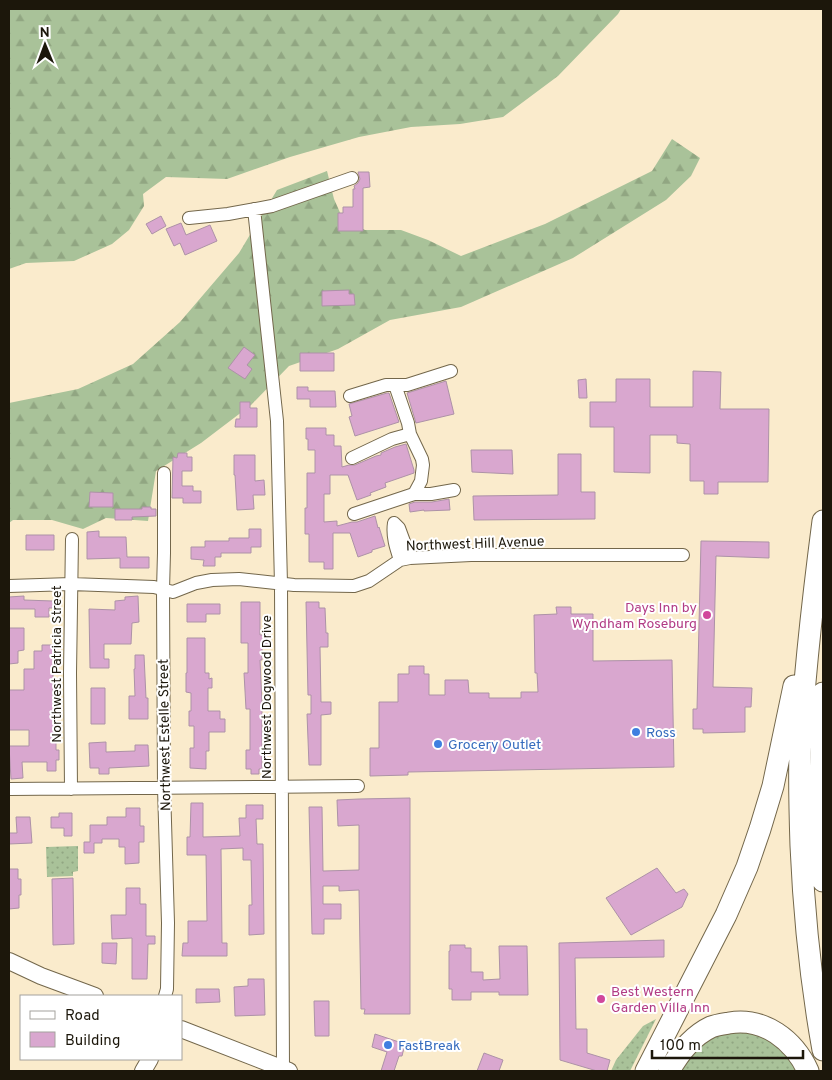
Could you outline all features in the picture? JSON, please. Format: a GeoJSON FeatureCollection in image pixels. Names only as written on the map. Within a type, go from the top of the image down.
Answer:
{"type":"FeatureCollection","features":[{"type":"Feature","properties":{"kind":"highway"},"geometry":{"type":"LineString","coordinates":[[823,521],[804,680],[800,753],[804,914],[823,1050]]}},
{"type":"Feature","properties":{"kind":"highway"},"geometry":{"type":"LineString","coordinates":[[646,1071],[726,915],[751,858],[773,786],[814,588]]}},
{"type":"Feature","properties":{"kind":"highway"},"geometry":{"type":"LineString","coordinates":[[823,707],[819,821],[823,881]]}},
{"type":"Feature","properties":{"kind":"highway"},"geometry":{"type":"LineString","coordinates":[[669,1071],[690,1041],[711,1027],[740,1021],[756,1024],[784,1038],[794,1047],[808,1071]]}},
{"type":"Feature","properties":{"kind":"main road"},"geometry":{"type":"LineString","coordinates":[[9,961],[41,976],[92,995]]}},
{"type":"Feature","properties":{"kind":"main road"},"geometry":{"type":"LineString","coordinates":[[182,1029],[286,1070]]}},
{"type":"Feature","properties":{"kind":"main road"},"geometry":{"type":"LineString","coordinates":[[143,1071],[149,1060]]}},
{"type":"Feature","properties":{"kind":"street"},"geometry":{"type":"LineString","coordinates":[[189,218],[228,214],[272,206],[352,178]]}},
{"type":"Feature","properties":{"kind":"street","name":"Northwest Dogwood Drive"},"geometry":{"type":"LineString","coordinates":[[254,209],[278,421],[281,584],[281,787],[286,1070]]}},
{"type":"Feature","properties":{"kind":"street"},"geometry":{"type":"LineString","coordinates":[[350,396],[386,385],[407,385],[451,371]]}},
{"type":"Feature","properties":{"kind":"street"},"geometry":{"type":"LineString","coordinates":[[395,385],[410,434],[422,459],[421,481],[414,494]]}},
{"type":"Feature","properties":{"kind":"street"},"geometry":{"type":"LineString","coordinates":[[352,458],[392,439],[410,434]]}},
{"type":"Feature","properties":{"kind":"street","name":"Northwest Estelle Street"},"geometry":{"type":"LineString","coordinates":[[164,473],[164,788],[168,923],[165,995]]}},
{"type":"Feature","properties":{"kind":"street"},"geometry":{"type":"LineString","coordinates":[[354,514],[414,494],[431,494],[454,490]]}},
{"type":"Feature","properties":{"kind":"street"},"geometry":{"type":"LineString","coordinates":[[394,501],[392,512],[394,522],[399,528],[405,559]]}},
{"type":"Feature","properties":{"kind":"street","name":"Northwest Patricia Street"},"geometry":{"type":"LineString","coordinates":[[71,789],[72,539]]}},
{"type":"Feature","properties":{"kind":"street","name":"Northwest Hill Avenue"},"geometry":{"type":"LineString","coordinates":[[9,586],[71,584],[154,587],[173,592],[196,583],[239,578],[294,585],[354,586],[369,582],[405,559],[472,555],[684,555]]}},
{"type":"Feature","properties":{"kind":"street"},"geometry":{"type":"LineString","coordinates":[[9,789],[358,786]]}},
{"type":"Feature","properties":{"kind":"green space"},"geometry":{"type":"Polygon","coordinates":[[[9,9],[621,9],[558,76],[503,117],[460,124],[411,127],[359,137],[290,157],[227,179],[166,177],[143,194],[144,206],[129,230],[112,244],[74,261],[26,263],[9,269],[9,9]]]}},
{"type":"Feature","properties":{"kind":"green space"},"geometry":{"type":"Polygon","coordinates":[[[672,139],[700,158],[691,176],[666,200],[573,258],[461,307],[390,320],[338,349],[289,366],[251,405],[201,443],[156,471],[148,521],[106,518],[83,529],[52,520],[13,520],[9,523],[9,403],[78,389],[133,364],[180,322],[239,253],[277,190],[327,171],[334,199],[342,217],[365,230],[401,230],[428,240],[461,256],[545,224],[652,171],[672,139]]]}},
{"type":"Feature","properties":{"kind":"green space"},"geometry":{"type":"Polygon","coordinates":[[[78,846],[78,871],[73,872],[73,876],[47,877],[46,847],[78,846]]]}},
{"type":"Feature","properties":{"kind":"green space"},"geometry":{"type":"Polygon","coordinates":[[[656,1019],[630,1071],[611,1071],[616,1060],[643,1026],[656,1019]]]}},
{"type":"Feature","properties":{"kind":"green space"},"geometry":{"type":"Polygon","coordinates":[[[744,1031],[770,1039],[776,1043],[787,1054],[796,1071],[677,1071],[679,1065],[708,1039],[726,1033],[744,1031]]]}},
{"type":"Feature","properties":{"kind":"building"},"geometry":{"type":"Polygon","coordinates":[[[358,172],[369,172],[370,187],[363,188],[363,231],[338,231],[338,213],[343,213],[343,207],[353,207],[353,189],[355,189],[354,186],[360,179],[358,172]]]}},
{"type":"Feature","properties":{"kind":"building"},"geometry":{"type":"Polygon","coordinates":[[[161,216],[166,226],[152,234],[146,224],[161,216]]]}},
{"type":"Feature","properties":{"kind":"building"},"geometry":{"type":"Polygon","coordinates":[[[181,223],[186,235],[210,225],[217,241],[185,255],[180,243],[174,246],[166,229],[181,223]]]}},
{"type":"Feature","properties":{"kind":"building"},"geometry":{"type":"Polygon","coordinates":[[[349,290],[349,294],[354,294],[355,305],[322,306],[322,291],[349,290]]]}},
{"type":"Feature","properties":{"kind":"building"},"geometry":{"type":"Polygon","coordinates":[[[244,347],[255,355],[247,365],[252,369],[245,379],[228,368],[244,347]]]}},
{"type":"Feature","properties":{"kind":"building"},"geometry":{"type":"Polygon","coordinates":[[[300,353],[334,353],[334,371],[300,371],[300,353]]]}},
{"type":"Feature","properties":{"kind":"building"},"geometry":{"type":"Polygon","coordinates":[[[693,371],[721,372],[720,409],[769,409],[768,482],[718,482],[718,494],[704,494],[704,481],[690,481],[690,444],[677,443],[677,435],[650,435],[650,473],[614,472],[614,427],[590,427],[590,402],[616,402],[616,379],[650,379],[650,407],[693,407],[693,371]]]}},
{"type":"Feature","properties":{"kind":"building"},"geometry":{"type":"Polygon","coordinates":[[[586,379],[587,398],[579,398],[578,380],[586,379]]]}},
{"type":"Feature","properties":{"kind":"building"},"geometry":{"type":"Polygon","coordinates":[[[446,381],[454,414],[416,423],[407,393],[446,381]]]}},
{"type":"Feature","properties":{"kind":"building"},"geometry":{"type":"Polygon","coordinates":[[[297,387],[308,387],[308,391],[335,391],[336,407],[310,407],[310,399],[297,399],[297,387]]]}},
{"type":"Feature","properties":{"kind":"building"},"geometry":{"type":"Polygon","coordinates":[[[389,393],[399,422],[355,436],[349,417],[352,416],[349,404],[389,393]]]}},
{"type":"Feature","properties":{"kind":"building"},"geometry":{"type":"Polygon","coordinates":[[[240,402],[250,402],[250,408],[257,408],[257,427],[235,427],[236,419],[240,419],[240,402]]]}},
{"type":"Feature","properties":{"kind":"building"},"geometry":{"type":"Polygon","coordinates":[[[306,428],[326,428],[326,435],[334,435],[334,446],[341,446],[342,467],[355,465],[406,444],[414,470],[414,473],[385,483],[386,487],[357,500],[348,475],[330,475],[330,494],[324,494],[324,522],[337,521],[337,526],[375,516],[385,546],[358,557],[350,533],[333,533],[333,569],[324,569],[324,562],[309,562],[309,534],[305,534],[305,508],[307,508],[307,473],[315,473],[315,450],[308,450],[306,428]]]}},
{"type":"Feature","properties":{"kind":"building"},"geometry":{"type":"Polygon","coordinates":[[[471,450],[512,450],[513,474],[472,472],[471,450]]]}},
{"type":"Feature","properties":{"kind":"building"},"geometry":{"type":"Polygon","coordinates":[[[178,453],[187,453],[187,457],[192,457],[192,471],[182,471],[182,486],[193,486],[193,491],[201,491],[201,503],[183,503],[183,498],[172,498],[173,457],[177,458],[178,453]]]}},
{"type":"Feature","properties":{"kind":"building"},"geometry":{"type":"Polygon","coordinates":[[[558,454],[581,454],[581,492],[595,492],[595,519],[474,520],[473,496],[558,495],[558,454]]]}},
{"type":"Feature","properties":{"kind":"building"},"geometry":{"type":"Polygon","coordinates":[[[234,455],[255,455],[255,481],[264,480],[265,495],[253,495],[254,509],[237,510],[234,455]]]}},
{"type":"Feature","properties":{"kind":"building"},"geometry":{"type":"Polygon","coordinates":[[[90,492],[113,493],[113,507],[89,507],[90,492]]]}},
{"type":"Feature","properties":{"kind":"building"},"geometry":{"type":"Polygon","coordinates":[[[449,499],[450,510],[410,512],[409,504],[415,502],[449,499]]]}},
{"type":"Feature","properties":{"kind":"building"},"geometry":{"type":"Polygon","coordinates":[[[142,507],[156,509],[156,516],[132,517],[132,520],[115,520],[115,509],[142,509],[142,507]]]}},
{"type":"Feature","properties":{"kind":"building"},"geometry":{"type":"Polygon","coordinates":[[[249,529],[261,529],[261,547],[251,547],[251,553],[221,553],[221,557],[215,557],[215,566],[203,566],[204,560],[191,559],[191,547],[205,547],[205,541],[229,541],[229,538],[249,538],[249,529]]]}},
{"type":"Feature","properties":{"kind":"building"},"geometry":{"type":"Polygon","coordinates":[[[99,531],[99,537],[126,537],[127,557],[149,557],[149,568],[120,568],[120,558],[87,559],[87,532],[99,531]]]}},
{"type":"Feature","properties":{"kind":"building"},"geometry":{"type":"Polygon","coordinates":[[[26,535],[54,535],[54,550],[26,550],[26,535]]]}},
{"type":"Feature","properties":{"kind":"building","name":"Days Inn by Wyndham Roseburg"},"geometry":{"type":"Polygon","coordinates":[[[701,541],[769,542],[769,558],[716,556],[713,687],[752,688],[751,707],[745,707],[745,732],[703,733],[703,729],[693,729],[693,709],[697,709],[701,541]]]}},
{"type":"Feature","properties":{"kind":"building"},"geometry":{"type":"Polygon","coordinates":[[[24,596],[24,600],[53,601],[53,608],[49,608],[49,617],[35,617],[35,609],[9,609],[9,597],[24,596]]]}},
{"type":"Feature","properties":{"kind":"building"},"geometry":{"type":"Polygon","coordinates":[[[138,596],[139,622],[132,623],[131,644],[104,644],[104,659],[109,659],[109,668],[90,668],[89,609],[115,610],[115,601],[125,600],[125,597],[138,596]]]}},
{"type":"Feature","properties":{"kind":"building"},"geometry":{"type":"Polygon","coordinates":[[[241,602],[260,602],[260,635],[269,635],[269,644],[262,644],[262,660],[260,660],[262,769],[259,769],[259,774],[251,774],[251,769],[246,769],[246,750],[250,750],[250,709],[246,709],[244,673],[248,673],[248,643],[241,643],[241,602]]]}},
{"type":"Feature","properties":{"kind":"building"},"geometry":{"type":"Polygon","coordinates":[[[306,602],[319,602],[319,608],[325,608],[326,633],[328,633],[328,647],[320,647],[321,702],[331,702],[331,714],[321,715],[321,765],[309,765],[307,714],[311,714],[311,695],[308,695],[306,602]]]}},
{"type":"Feature","properties":{"kind":"building"},"geometry":{"type":"Polygon","coordinates":[[[187,604],[220,604],[220,614],[206,614],[206,622],[187,622],[187,604]]]}},
{"type":"Feature","properties":{"kind":"building"},"geometry":{"type":"Polygon","coordinates":[[[556,607],[571,607],[571,614],[593,614],[593,661],[672,660],[674,767],[408,772],[408,775],[370,776],[370,748],[379,748],[379,702],[398,702],[398,674],[409,674],[409,666],[424,666],[424,674],[429,674],[429,695],[445,695],[445,680],[468,680],[469,693],[489,693],[489,698],[521,698],[521,692],[538,692],[537,673],[535,673],[534,615],[557,614],[556,607]]]}},
{"type":"Feature","properties":{"kind":"building"},"geometry":{"type":"Polygon","coordinates":[[[9,628],[24,628],[24,650],[18,651],[18,663],[9,664],[9,628]]]}},
{"type":"Feature","properties":{"kind":"building"},"geometry":{"type":"Polygon","coordinates":[[[187,638],[205,638],[205,673],[209,673],[209,679],[212,678],[212,688],[208,688],[208,711],[220,711],[220,719],[225,719],[225,732],[209,732],[209,751],[206,751],[206,769],[190,768],[190,748],[194,748],[194,726],[189,726],[191,693],[186,692],[187,638]]]}},
{"type":"Feature","properties":{"kind":"building"},"geometry":{"type":"Polygon","coordinates":[[[42,645],[56,645],[56,668],[53,668],[53,695],[55,695],[56,703],[56,750],[59,750],[59,760],[56,760],[56,771],[47,771],[47,762],[22,762],[23,778],[11,779],[9,746],[29,746],[29,730],[9,730],[9,690],[24,690],[24,669],[34,669],[34,651],[42,651],[42,645]]]}},
{"type":"Feature","properties":{"kind":"building"},"geometry":{"type":"Polygon","coordinates":[[[135,655],[144,655],[148,719],[129,719],[129,696],[135,696],[135,655]]]}},
{"type":"Feature","properties":{"kind":"building"},"geometry":{"type":"Polygon","coordinates":[[[91,688],[105,688],[105,724],[91,724],[91,688]]]}},
{"type":"Feature","properties":{"kind":"building"},"geometry":{"type":"Polygon","coordinates":[[[106,742],[106,752],[135,751],[135,745],[148,745],[149,766],[109,768],[109,774],[99,774],[99,768],[90,768],[89,743],[106,742]]]}},
{"type":"Feature","properties":{"kind":"building"},"geometry":{"type":"Polygon","coordinates":[[[410,798],[410,1014],[364,1014],[365,1009],[361,1009],[359,890],[339,891],[339,886],[323,886],[323,904],[341,904],[341,919],[324,919],[324,934],[312,934],[309,807],[322,807],[323,871],[359,870],[359,825],[338,826],[337,800],[410,798]]]}},
{"type":"Feature","properties":{"kind":"building"},"geometry":{"type":"Polygon","coordinates":[[[191,803],[203,803],[203,837],[240,836],[239,818],[246,818],[246,805],[263,805],[263,819],[256,819],[257,844],[263,844],[264,934],[249,935],[249,905],[252,905],[251,860],[243,860],[243,848],[221,849],[222,943],[227,943],[227,956],[182,956],[183,943],[188,943],[188,921],[207,921],[206,855],[187,855],[187,837],[190,837],[191,803]]]}},
{"type":"Feature","properties":{"kind":"building"},"geometry":{"type":"Polygon","coordinates":[[[126,808],[140,808],[140,826],[144,826],[144,842],[139,842],[139,863],[125,864],[125,847],[119,847],[119,839],[102,839],[102,843],[94,843],[94,853],[84,853],[84,842],[90,842],[90,825],[107,825],[107,817],[126,817],[126,808]]]}},
{"type":"Feature","properties":{"kind":"building"},"geometry":{"type":"Polygon","coordinates":[[[59,813],[72,813],[72,836],[64,836],[64,828],[51,828],[51,817],[59,817],[59,813]]]}},
{"type":"Feature","properties":{"kind":"building"},"geometry":{"type":"Polygon","coordinates":[[[16,817],[30,817],[32,843],[9,844],[9,833],[17,833],[16,817]]]}},
{"type":"Feature","properties":{"kind":"building"},"geometry":{"type":"Polygon","coordinates":[[[657,868],[676,893],[684,889],[688,894],[682,907],[631,935],[606,898],[657,868]]]}},
{"type":"Feature","properties":{"kind":"building"},"geometry":{"type":"Polygon","coordinates":[[[9,869],[18,869],[18,879],[21,879],[19,908],[9,909],[9,869]]]}},
{"type":"Feature","properties":{"kind":"building"},"geometry":{"type":"Polygon","coordinates":[[[73,878],[74,944],[53,945],[52,879],[73,878]]]}},
{"type":"Feature","properties":{"kind":"building"},"geometry":{"type":"Polygon","coordinates":[[[126,888],[140,888],[140,904],[146,904],[146,936],[155,936],[155,944],[148,944],[147,979],[132,979],[132,938],[112,939],[111,915],[126,915],[126,888]]]}},
{"type":"Feature","properties":{"kind":"building"},"geometry":{"type":"Polygon","coordinates":[[[664,940],[664,957],[575,958],[576,1029],[587,1029],[587,1053],[610,1060],[607,1071],[597,1071],[560,1060],[559,943],[664,940]]]}},
{"type":"Feature","properties":{"kind":"building"},"geometry":{"type":"Polygon","coordinates":[[[102,943],[117,943],[116,964],[102,963],[102,943]]]}},
{"type":"Feature","properties":{"kind":"building"},"geometry":{"type":"Polygon","coordinates":[[[450,945],[465,945],[465,948],[471,948],[471,972],[483,972],[483,980],[500,979],[499,946],[527,946],[528,995],[499,995],[499,992],[471,992],[471,1000],[452,1000],[452,989],[449,989],[450,945]]]}},
{"type":"Feature","properties":{"kind":"building"},"geometry":{"type":"Polygon","coordinates":[[[248,979],[264,979],[265,1015],[235,1016],[234,987],[248,986],[248,979]]]}},
{"type":"Feature","properties":{"kind":"building"},"geometry":{"type":"Polygon","coordinates":[[[196,989],[219,989],[220,1002],[196,1003],[196,989]]]}},
{"type":"Feature","properties":{"kind":"building"},"geometry":{"type":"Polygon","coordinates":[[[314,1001],[329,1001],[329,1036],[315,1036],[314,1001]]]}},
{"type":"Feature","properties":{"kind":"building","name":"FastBreak"},"geometry":{"type":"Polygon","coordinates":[[[375,1034],[405,1044],[402,1056],[399,1056],[394,1071],[381,1071],[387,1052],[372,1047],[375,1034]]]}},
{"type":"Feature","properties":{"kind":"building"},"geometry":{"type":"Polygon","coordinates":[[[484,1053],[503,1060],[499,1071],[477,1071],[484,1053]]]}},
{"type":"Feature","properties":{"kind":"place","name":"Days Inn by Wyndham Roseburg"},"geometry":{"type":"Point","coordinates":[707,615]}},
{"type":"Feature","properties":{"kind":"place","name":"Ross"},"geometry":{"type":"Point","coordinates":[636,732]}},
{"type":"Feature","properties":{"kind":"place","name":"Grocery Outlet"},"geometry":{"type":"Point","coordinates":[438,744]}},
{"type":"Feature","properties":{"kind":"place","name":"Best Western Garden Villa Inn"},"geometry":{"type":"Point","coordinates":[601,999]}},
{"type":"Feature","properties":{"kind":"place","name":"FastBreak"},"geometry":{"type":"Point","coordinates":[388,1045]}}]}
